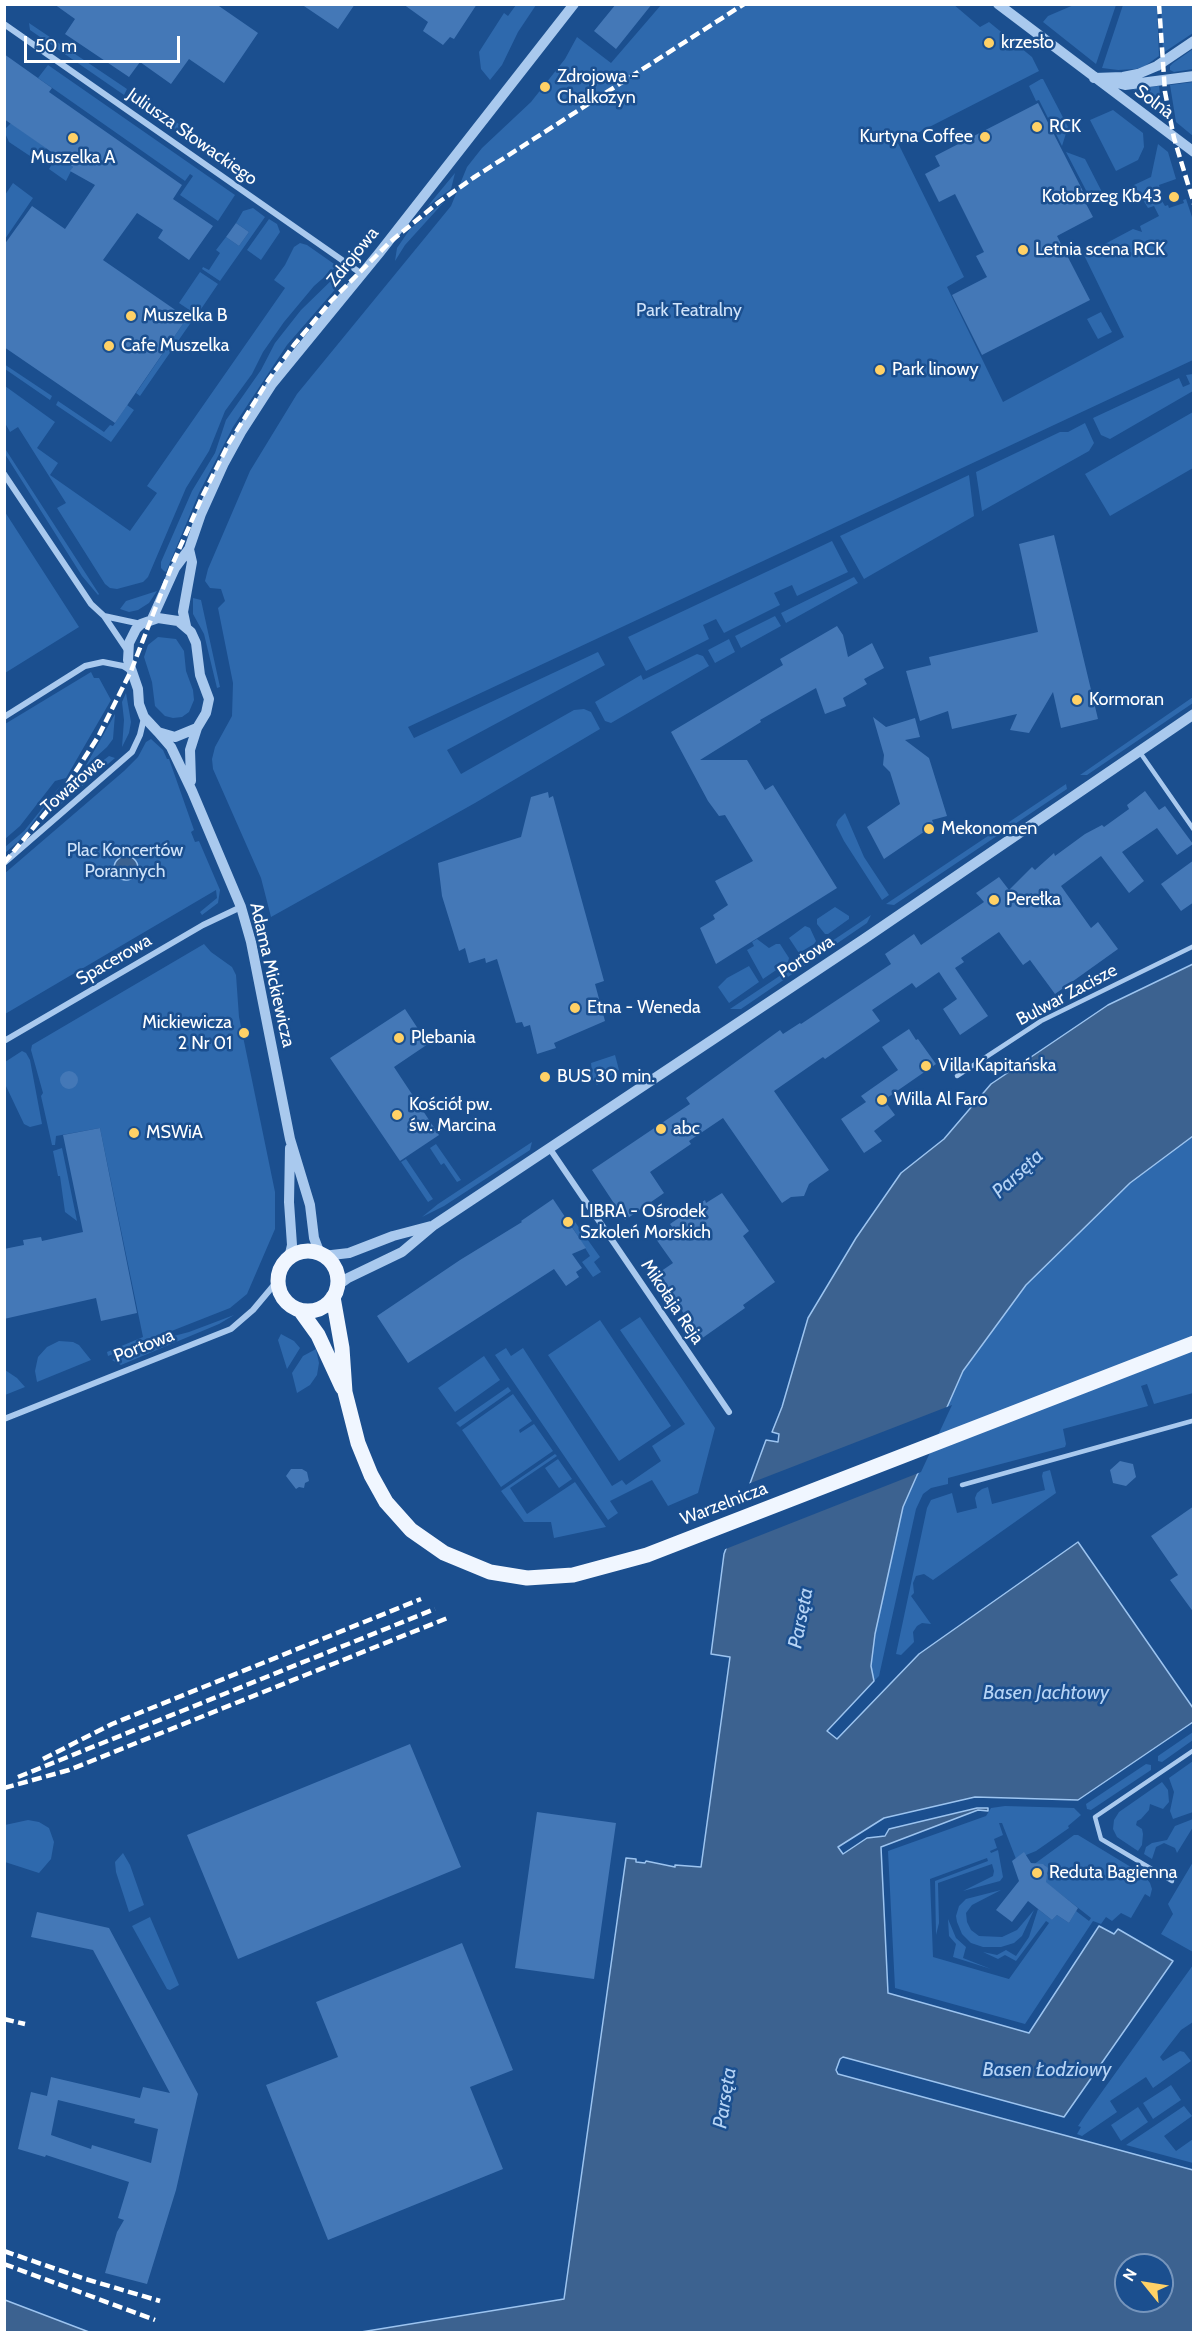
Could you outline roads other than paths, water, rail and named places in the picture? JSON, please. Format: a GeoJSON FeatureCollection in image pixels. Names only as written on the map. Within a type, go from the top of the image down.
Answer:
{"type":"FeatureCollection","features":[{"type":"Feature","properties":{"kind":"main road"},"geometry":{"type":"LineString","coordinates":[[303,1252],[322,1255],[336,1271],[335,1292],[321,1308],[311,1311],[300,1310],[284,1298],[279,1289],[283,1265],[289,1258],[303,1252]]}},
{"type":"Feature","properties":{"kind":"main road","name":"Warzelnicza"},"geometry":{"type":"LineString","coordinates":[[335,1292],[345,1392],[361,1453],[380,1493],[392,1510],[426,1542],[444,1553],[473,1566],[510,1576],[543,1578],[573,1575],[620,1564],[1194,1343]]}},
{"type":"Feature","properties":{"kind":"main road","name":"Warzelnicza"},"geometry":{"type":"LineString","coordinates":[[300,1310],[318,1335],[324,1352],[345,1392]]}},
{"type":"Feature","properties":{"kind":"street","name":"Zdrojowa"},"geometry":{"type":"LineString","coordinates":[[147,622],[175,568],[189,549],[201,514],[217,479],[251,416],[299,349],[362,273],[574,4]]}},
{"type":"Feature","properties":{"kind":"street","name":"Solna"},"geometry":{"type":"LineString","coordinates":[[998,4],[1194,152]]}},
{"type":"Feature","properties":{"kind":"street","name":"Juliusza Słowackiego"},"geometry":{"type":"LineString","coordinates":[[4,24],[362,273]]}},
{"type":"Feature","properties":{"kind":"street"},"geometry":{"type":"LineString","coordinates":[[1094,78],[1138,74],[1157,66],[1194,41]]}},
{"type":"Feature","properties":{"kind":"street","name":"Solna"},"geometry":{"type":"LineString","coordinates":[[1094,78],[1125,85],[1194,76]]}},
{"type":"Feature","properties":{"kind":"street"},"geometry":{"type":"LineString","coordinates":[[4,474],[91,604],[104,616],[127,651],[144,717],[158,732],[175,737],[197,728],[206,713],[209,699],[200,675],[196,643],[186,626],[168,618],[147,622],[104,616]]}},
{"type":"Feature","properties":{"kind":"street","name":"Zdrojowa"},"geometry":{"type":"LineString","coordinates":[[186,626],[184,604],[192,562],[189,549]]}},
{"type":"Feature","properties":{"kind":"street"},"geometry":{"type":"LineString","coordinates":[[127,651],[131,636],[147,622]]}},
{"type":"Feature","properties":{"kind":"street"},"geometry":{"type":"LineString","coordinates":[[4,717],[85,666],[103,662],[123,666],[131,671]]}},
{"type":"Feature","properties":{"kind":"street","name":"Portowa"},"geometry":{"type":"LineString","coordinates":[[335,1292],[348,1278],[402,1252],[434,1225],[1194,714]]}},
{"type":"Feature","properties":{"kind":"street","name":"Towarowa"},"geometry":{"type":"LineString","coordinates":[[4,863],[132,752],[140,735],[144,717]]}},
{"type":"Feature","properties":{"kind":"street","name":"Adama Mickiewicza"},"geometry":{"type":"LineString","coordinates":[[192,791],[189,757],[197,728]]}},
{"type":"Feature","properties":{"kind":"street","name":"Adama Mickiewicza"},"geometry":{"type":"LineString","coordinates":[[158,732],[171,747],[192,791],[241,907],[251,942],[290,1138],[310,1205],[314,1238],[322,1255]]}},
{"type":"Feature","properties":{"kind":"street","name":"Spacerowa"},"geometry":{"type":"LineString","coordinates":[[4,1041],[203,926],[241,907]]}},
{"type":"Feature","properties":{"kind":"street","name":"Adama Mickiewicza"},"geometry":{"type":"LineString","coordinates":[[289,1258],[292,1245],[289,1202],[290,1138]]}},
{"type":"Feature","properties":{"kind":"street","name":"Mikołaja Reja"},"geometry":{"type":"LineString","coordinates":[[550,1149],[729,1412]]}},
{"type":"Feature","properties":{"kind":"street","name":"Portowa"},"geometry":{"type":"LineString","coordinates":[[322,1255],[349,1253],[393,1236],[434,1225]]}},
{"type":"Feature","properties":{"kind":"street","name":"Portowa"},"geometry":{"type":"LineString","coordinates":[[4,1419],[231,1329],[253,1310],[279,1279]]}},
{"type":"Feature","properties":{"kind":"lane"},"geometry":{"type":"LineString","coordinates":[[1139,751],[1194,830]]}},
{"type":"Feature","properties":{"kind":"lane","name":"Bulwar Zacisze"},"geometry":{"type":"LineString","coordinates":[[957,1076],[1041,1021],[1194,946]]}},
{"type":"Feature","properties":{"kind":"lane"},"geometry":{"type":"LineString","coordinates":[[962,1485],[1192,1421]]}},
{"type":"Feature","properties":{"kind":"lane"},"geometry":{"type":"LineString","coordinates":[[1172,1881],[1101,1839],[1095,1817],[1194,1750]]}},
{"type":"Feature","properties":{"kind":"water"},"geometry":{"type":"Polygon","coordinates":[[[126,856],[135,859],[138,868],[135,877],[126,880],[117,877],[114,868],[117,859],[126,856]]]}},
{"type":"Feature","properties":{"kind":"water"},"geometry":{"type":"Polygon","coordinates":[[[1193,964],[1193,1136],[1130,1183],[1026,1285],[963,1371],[903,1507],[875,1634],[871,1666],[874,1681],[827,1731],[837,1739],[919,1654],[1078,1542],[1193,1708],[1193,1722],[1078,1800],[975,1797],[884,1818],[838,1847],[843,1854],[867,1838],[885,1836],[889,1829],[977,1808],[988,1808],[988,1811],[978,1810],[881,1847],[888,1993],[1029,2033],[1099,1926],[1114,1934],[1118,1929],[1173,1961],[1064,2117],[843,2057],[836,2070],[838,2074],[1193,2170],[1193,2332],[361,2332],[564,2299],[626,1858],[636,1859],[636,1862],[645,1863],[646,1861],[675,1867],[675,1865],[701,1867],[730,1657],[711,1654],[724,1554],[766,1440],[778,1442],[779,1434],[772,1432],[782,1407],[808,1318],[856,1238],[901,1173],[944,1139],[991,1084],[1108,1005],[1193,964]]]}},
{"type":"Feature","properties":{"kind":"water"},"geometry":{"type":"Polygon","coordinates":[[[5,2300],[89,2332],[5,2332],[5,2300]]]}},
{"type":"Feature","properties":{"kind":"railway"},"geometry":{"type":"LineString","coordinates":[[4,863],[59,797],[98,737],[131,671],[173,563],[229,443],[269,379],[331,301],[390,242],[439,202],[744,4]]}},
{"type":"Feature","properties":{"kind":"railway"},"geometry":{"type":"LineString","coordinates":[[1159,4],[1165,92],[1174,138],[1194,204]]}},
{"type":"Feature","properties":{"kind":"railway"},"geometry":{"type":"LineString","coordinates":[[43,1759],[112,1724],[421,1599]]}},
{"type":"Feature","properties":{"kind":"railway"},"geometry":{"type":"LineString","coordinates":[[18,1777],[435,1609]]}},
{"type":"Feature","properties":{"kind":"railway"},"geometry":{"type":"LineString","coordinates":[[4,1788],[69,1770],[450,1617]]}},
{"type":"Feature","properties":{"kind":"railway"},"geometry":{"type":"LineString","coordinates":[[4,2019],[25,2024]]}},
{"type":"Feature","properties":{"kind":"railway"},"geometry":{"type":"LineString","coordinates":[[4,2251],[82,2278],[160,2301]]}},
{"type":"Feature","properties":{"kind":"railway"},"geometry":{"type":"LineString","coordinates":[[4,2264],[155,2320]]}},
{"type":"Feature","properties":{"kind":"place","name":"krzesło"},"geometry":{"type":"Point","coordinates":[989,43]}},
{"type":"Feature","properties":{"kind":"place","name":"Zdrojowa - Chalkozyn"},"geometry":{"type":"Point","coordinates":[545,87]}},
{"type":"Feature","properties":{"kind":"place","name":"RCK"},"geometry":{"type":"Point","coordinates":[1037,127]}},
{"type":"Feature","properties":{"kind":"place","name":"Kurtyna Coffee"},"geometry":{"type":"Point","coordinates":[985,137]}},
{"type":"Feature","properties":{"kind":"place","name":"Muszelka A"},"geometry":{"type":"Point","coordinates":[73,138]}},
{"type":"Feature","properties":{"kind":"place","name":"Kołobrzeg Kb43"},"geometry":{"type":"Point","coordinates":[1174,197]}},
{"type":"Feature","properties":{"kind":"place","name":"Letnia scena RCK"},"geometry":{"type":"Point","coordinates":[1023,250]}},
{"type":"Feature","properties":{"kind":"place","name":"Muszelka B"},"geometry":{"type":"Point","coordinates":[131,316]}},
{"type":"Feature","properties":{"kind":"place","name":"Cafe Muszelka"},"geometry":{"type":"Point","coordinates":[109,346]}},
{"type":"Feature","properties":{"kind":"place","name":"Park linowy"},"geometry":{"type":"Point","coordinates":[880,370]}},
{"type":"Feature","properties":{"kind":"place","name":"Kormoran"},"geometry":{"type":"Point","coordinates":[1077,700]}},
{"type":"Feature","properties":{"kind":"place","name":"Mekonomen"},"geometry":{"type":"Point","coordinates":[929,829]}},
{"type":"Feature","properties":{"kind":"place","name":"Perełka"},"geometry":{"type":"Point","coordinates":[994,900]}},
{"type":"Feature","properties":{"kind":"place","name":"Etna - Weneda"},"geometry":{"type":"Point","coordinates":[575,1008]}},
{"type":"Feature","properties":{"kind":"place","name":"Mickiewicza 2 Nr 01"},"geometry":{"type":"Point","coordinates":[244,1033]}},
{"type":"Feature","properties":{"kind":"place","name":"Plebania"},"geometry":{"type":"Point","coordinates":[399,1038]}},
{"type":"Feature","properties":{"kind":"place","name":"Villa Kapitańska"},"geometry":{"type":"Point","coordinates":[926,1066]}},
{"type":"Feature","properties":{"kind":"place","name":"BUS 30 min."},"geometry":{"type":"Point","coordinates":[545,1077]}},
{"type":"Feature","properties":{"kind":"place","name":"Willa Al Faro"},"geometry":{"type":"Point","coordinates":[882,1100]}},
{"type":"Feature","properties":{"kind":"place","name":"Kościół pw. św. Marcina"},"geometry":{"type":"Point","coordinates":[397,1115]}},
{"type":"Feature","properties":{"kind":"place","name":"abc"},"geometry":{"type":"Point","coordinates":[661,1129]}},
{"type":"Feature","properties":{"kind":"place","name":"MSWiA"},"geometry":{"type":"Point","coordinates":[134,1133]}},
{"type":"Feature","properties":{"kind":"place","name":"LIBRA - Ośrodek Szkoleń Morskich"},"geometry":{"type":"Point","coordinates":[568,1222]}},
{"type":"Feature","properties":{"kind":"place","name":"Reduta Bagienna"},"geometry":{"type":"Point","coordinates":[1037,1873]}},
{"type":"Feature","properties":{"kind":"park label","name":"Park Teatralny"},"geometry":{"type":"Point","coordinates":[689,311]}},
{"type":"Feature","properties":{"kind":"park label","name":"Plac Koncertów Porannych"},"geometry":{"type":"Point","coordinates":[125,861]}},
{"type":"Feature","properties":{"kind":"water label","name":"Parsęta"},"geometry":{"type":"Point","coordinates":[1018,1174]}},
{"type":"Feature","properties":{"kind":"water label","name":"Parsęta"},"geometry":{"type":"Point","coordinates":[801,1618]}},
{"type":"Feature","properties":{"kind":"water label","name":"Basen Jachtowy"},"geometry":{"type":"Point","coordinates":[1046,1693]}},
{"type":"Feature","properties":{"kind":"water label","name":"Basen Łodziowy"},"geometry":{"type":"Point","coordinates":[1047,2070]}},
{"type":"Feature","properties":{"kind":"water label","name":"Parsęta"},"geometry":{"type":"Point","coordinates":[725,2098]}}]}
